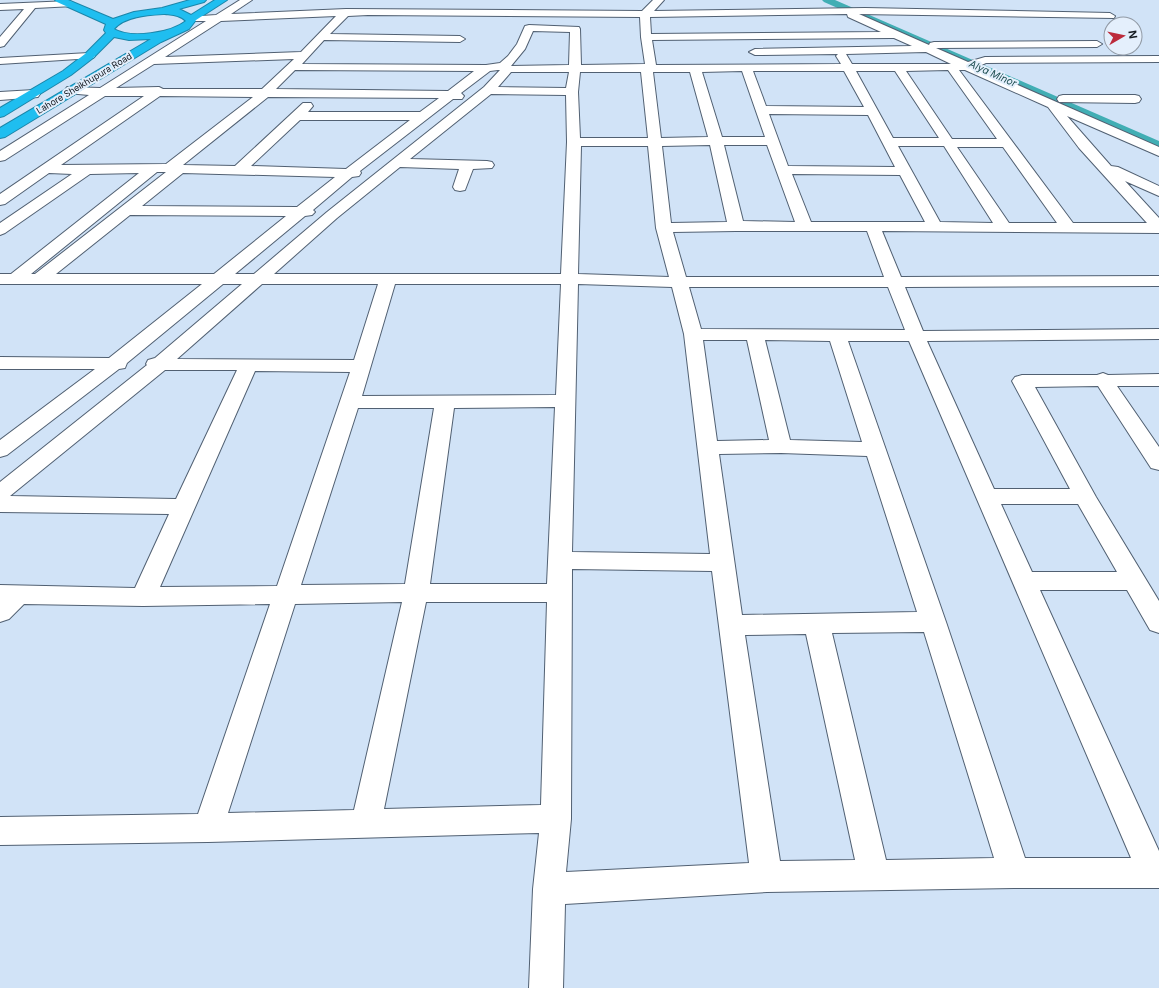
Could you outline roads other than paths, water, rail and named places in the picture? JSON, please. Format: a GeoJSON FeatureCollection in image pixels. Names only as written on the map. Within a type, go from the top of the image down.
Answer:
{"type":"FeatureCollection","features":[{"type":"Feature","properties":{"kind":"highway"},"geometry":{"type":"LineString","coordinates":[[136,14],[123,8],[150,8],[186,0]]}},
{"type":"Feature","properties":{"kind":"highway"},"geometry":{"type":"LineString","coordinates":[[160,12],[201,0]]}},
{"type":"Feature","properties":{"kind":"highway"},"geometry":{"type":"LineString","coordinates":[[65,2],[130,37],[156,36],[187,26],[191,19],[222,0]]}},
{"type":"Feature","properties":{"kind":"highway"},"geometry":{"type":"LineString","coordinates":[[112,28],[117,20],[136,14],[160,12],[181,13],[191,19]]}},
{"type":"Feature","properties":{"kind":"highway","name":"Lahore Sheikhupura Road"},"geometry":{"type":"LineString","coordinates":[[0,113],[67,73],[89,56],[112,28]]}},
{"type":"Feature","properties":{"kind":"highway","name":"Lahore Sheikhupura Road"},"geometry":{"type":"LineString","coordinates":[[0,134],[71,90],[169,33]]}},
{"type":"Feature","properties":{"kind":"street"},"geometry":{"type":"LineString","coordinates":[[0,157],[247,0]]}},
{"type":"Feature","properties":{"kind":"street"},"geometry":{"type":"LineString","coordinates":[[350,51],[384,0]]}},
{"type":"Feature","properties":{"kind":"street"},"geometry":{"type":"LineString","coordinates":[[391,56],[424,0]]}},
{"type":"Feature","properties":{"kind":"street"},"geometry":{"type":"LineString","coordinates":[[450,68],[467,13],[473,0]]}},
{"type":"Feature","properties":{"kind":"street"},"geometry":{"type":"LineString","coordinates":[[830,1],[859,11],[932,47],[1057,102],[1158,149]]}},
{"type":"Feature","properties":{"kind":"street"},"geometry":{"type":"LineString","coordinates":[[830,1],[843,11],[898,35],[932,47]]}},
{"type":"Feature","properties":{"kind":"street"},"geometry":{"type":"LineString","coordinates":[[0,7],[65,2]]}},
{"type":"Feature","properties":{"kind":"street"},"geometry":{"type":"LineString","coordinates":[[910,2],[918,7],[920,12]]}},
{"type":"Feature","properties":{"kind":"street"},"geometry":{"type":"LineString","coordinates":[[736,3],[757,13]]}},
{"type":"Feature","properties":{"kind":"street"},"geometry":{"type":"LineString","coordinates":[[549,28],[574,4]]}},
{"type":"Feature","properties":{"kind":"street"},"geometry":{"type":"LineString","coordinates":[[0,44],[33,5]]}},
{"type":"Feature","properties":{"kind":"street"},"geometry":{"type":"LineString","coordinates":[[1033,5],[1043,15]]}},
{"type":"Feature","properties":{"kind":"street"},"geometry":{"type":"LineString","coordinates":[[1078,5],[1090,16]]}},
{"type":"Feature","properties":{"kind":"street"},"geometry":{"type":"LineString","coordinates":[[191,19],[346,12],[563,13],[652,7],[757,13],[859,11],[1103,16]]}},
{"type":"Feature","properties":{"kind":"street"},"geometry":{"type":"LineString","coordinates":[[652,7],[650,53],[647,70],[664,228],[693,334],[731,625],[767,877]]}},
{"type":"Feature","properties":{"kind":"street"},"geometry":{"type":"LineString","coordinates":[[7,279],[168,169],[265,93],[322,38],[346,12]]}},
{"type":"Feature","properties":{"kind":"street"},"geometry":{"type":"LineString","coordinates":[[0,493],[160,364],[379,176],[481,95],[514,57],[528,32],[528,28],[575,29],[575,68],[572,92],[574,142],[559,593],[556,819],[549,889],[546,988]]}},
{"type":"Feature","properties":{"kind":"street"},"geometry":{"type":"LineString","coordinates":[[292,67],[486,68],[492,66],[575,68],[650,53],[828,32],[898,35]]}},
{"type":"Feature","properties":{"kind":"street"},"geometry":{"type":"LineString","coordinates":[[828,32],[839,52],[850,67],[872,111],[935,227]]}},
{"type":"Feature","properties":{"kind":"street"},"geometry":{"type":"LineString","coordinates":[[322,38],[401,39],[457,47]]}},
{"type":"Feature","properties":{"kind":"street"},"geometry":{"type":"LineString","coordinates":[[744,52],[839,52],[932,47],[1103,44]]}},
{"type":"Feature","properties":{"kind":"street"},"geometry":{"type":"LineString","coordinates":[[650,53],[695,68],[951,67],[972,64],[985,60],[1159,59]]}},
{"type":"Feature","properties":{"kind":"street"},"geometry":{"type":"LineString","coordinates":[[151,61],[303,55]]}},
{"type":"Feature","properties":{"kind":"street"},"geometry":{"type":"LineString","coordinates":[[0,61],[89,56]]}},
{"type":"Feature","properties":{"kind":"street"},"geometry":{"type":"LineString","coordinates":[[898,67],[1004,227]]}},
{"type":"Feature","properties":{"kind":"street"},"geometry":{"type":"LineString","coordinates":[[951,67],[1069,228]]}},
{"type":"Feature","properties":{"kind":"street"},"geometry":{"type":"LineString","coordinates":[[0,450],[114,364],[350,172],[486,68]]}},
{"type":"Feature","properties":{"kind":"street"},"geometry":{"type":"LineString","coordinates":[[695,68],[716,141],[736,226]]}},
{"type":"Feature","properties":{"kind":"street"},"geometry":{"type":"LineString","coordinates":[[746,68],[805,226]]}},
{"type":"Feature","properties":{"kind":"street"},"geometry":{"type":"LineString","coordinates":[[71,90],[103,92],[160,91],[452,95],[572,92]]}},
{"type":"Feature","properties":{"kind":"street"},"geometry":{"type":"LineString","coordinates":[[0,201],[160,91]]}},
{"type":"Feature","properties":{"kind":"street"},"geometry":{"type":"LineString","coordinates":[[0,96],[34,94]]}},
{"type":"Feature","properties":{"kind":"street"},"geometry":{"type":"LineString","coordinates":[[238,171],[296,116],[322,94]]}},
{"type":"Feature","properties":{"kind":"street"},"geometry":{"type":"LineString","coordinates":[[1057,102],[1135,99]]}},
{"type":"Feature","properties":{"kind":"street"},"geometry":{"type":"LineString","coordinates":[[1057,102],[1127,138],[1158,149]]}},
{"type":"Feature","properties":{"kind":"street"},"geometry":{"type":"LineString","coordinates":[[1057,102],[1084,144],[1159,227]]}},
{"type":"Feature","properties":{"kind":"street"},"geometry":{"type":"LineString","coordinates":[[762,110],[872,111]]}},
{"type":"Feature","properties":{"kind":"street"},"geometry":{"type":"LineString","coordinates":[[296,116],[424,116]]}},
{"type":"Feature","properties":{"kind":"street"},"geometry":{"type":"LineString","coordinates":[[1084,144],[1127,138]]}},
{"type":"Feature","properties":{"kind":"street"},"geometry":{"type":"LineString","coordinates":[[574,142],[772,141]]}},
{"type":"Feature","properties":{"kind":"street"},"geometry":{"type":"LineString","coordinates":[[889,142],[1006,143]]}},
{"type":"Feature","properties":{"kind":"street"},"geometry":{"type":"LineString","coordinates":[[396,163],[487,165]]}},
{"type":"Feature","properties":{"kind":"street"},"geometry":{"type":"LineString","coordinates":[[460,187],[467,165]]}},
{"type":"Feature","properties":{"kind":"street"},"geometry":{"type":"LineString","coordinates":[[1105,166],[1159,192]]}},
{"type":"Feature","properties":{"kind":"street"},"geometry":{"type":"LineString","coordinates":[[47,169],[350,172],[379,176]]}},
{"type":"Feature","properties":{"kind":"street"},"geometry":{"type":"LineString","coordinates":[[39,279],[127,210],[168,169]]}},
{"type":"Feature","properties":{"kind":"street"},"geometry":{"type":"LineString","coordinates":[[0,230],[87,170]]}},
{"type":"Feature","properties":{"kind":"street"},"geometry":{"type":"LineString","coordinates":[[783,170],[905,171]]}},
{"type":"Feature","properties":{"kind":"street"},"geometry":{"type":"LineString","coordinates":[[127,210],[301,211],[332,215]]}},
{"type":"Feature","properties":{"kind":"street"},"geometry":{"type":"LineString","coordinates":[[664,228],[736,226],[873,228],[1159,227]]}},
{"type":"Feature","properties":{"kind":"street"},"geometry":{"type":"LineString","coordinates":[[549,889],[767,877],[1014,873],[1156,873],[916,336],[873,228]]}},
{"type":"Feature","properties":{"kind":"street"},"geometry":{"type":"LineString","coordinates":[[7,279],[569,279],[680,282],[1159,282]]}},
{"type":"Feature","properties":{"kind":"street"},"geometry":{"type":"LineString","coordinates":[[208,828],[284,596],[350,402],[388,280]]}},
{"type":"Feature","properties":{"kind":"street"},"geometry":{"type":"LineString","coordinates":[[693,334],[1157,336]]}},
{"type":"Feature","properties":{"kind":"street"},"geometry":{"type":"LineString","coordinates":[[755,335],[781,446]]}},
{"type":"Feature","properties":{"kind":"street"},"geometry":{"type":"LineString","coordinates":[[836,335],[933,622],[1014,873]]}},
{"type":"Feature","properties":{"kind":"street"},"geometry":{"type":"LineString","coordinates":[[0,363],[361,366]]}},
{"type":"Feature","properties":{"kind":"street"},"geometry":{"type":"LineString","coordinates":[[143,597],[249,364]]}},
{"type":"Feature","properties":{"kind":"street"},"geometry":{"type":"LineString","coordinates":[[1159,380],[1103,379],[1022,381],[1085,497],[1159,623]]}},
{"type":"Feature","properties":{"kind":"street"},"geometry":{"type":"LineString","coordinates":[[1103,379],[1159,462]]}},
{"type":"Feature","properties":{"kind":"street"},"geometry":{"type":"LineString","coordinates":[[350,402],[565,401]]}},
{"type":"Feature","properties":{"kind":"street"},"geometry":{"type":"LineString","coordinates":[[366,824],[416,593],[445,402]]}},
{"type":"Feature","properties":{"kind":"street"},"geometry":{"type":"LineString","coordinates":[[707,448],[781,446],[874,449]]}},
{"type":"Feature","properties":{"kind":"street"},"geometry":{"type":"LineString","coordinates":[[987,496],[1085,497]]}},
{"type":"Feature","properties":{"kind":"street"},"geometry":{"type":"LineString","coordinates":[[0,504],[184,507]]}},
{"type":"Feature","properties":{"kind":"street"},"geometry":{"type":"LineString","coordinates":[[560,560],[724,563]]}},
{"type":"Feature","properties":{"kind":"street"},"geometry":{"type":"LineString","coordinates":[[1024,580],[1134,581]]}},
{"type":"Feature","properties":{"kind":"street"},"geometry":{"type":"LineString","coordinates":[[0,612],[9,595],[143,597],[416,593],[559,593]]}},
{"type":"Feature","properties":{"kind":"street"},"geometry":{"type":"LineString","coordinates":[[731,625],[933,622]]}},
{"type":"Feature","properties":{"kind":"street"},"geometry":{"type":"LineString","coordinates":[[817,624],[874,876]]}},
{"type":"Feature","properties":{"kind":"street"},"geometry":{"type":"LineString","coordinates":[[0,831],[208,828],[556,819]]}},
{"type":"Feature","properties":{"kind":"waterway","name":"Alya Minor"},"geometry":{"type":"LineString","coordinates":[[827,0],[1159,146]]}}]}
